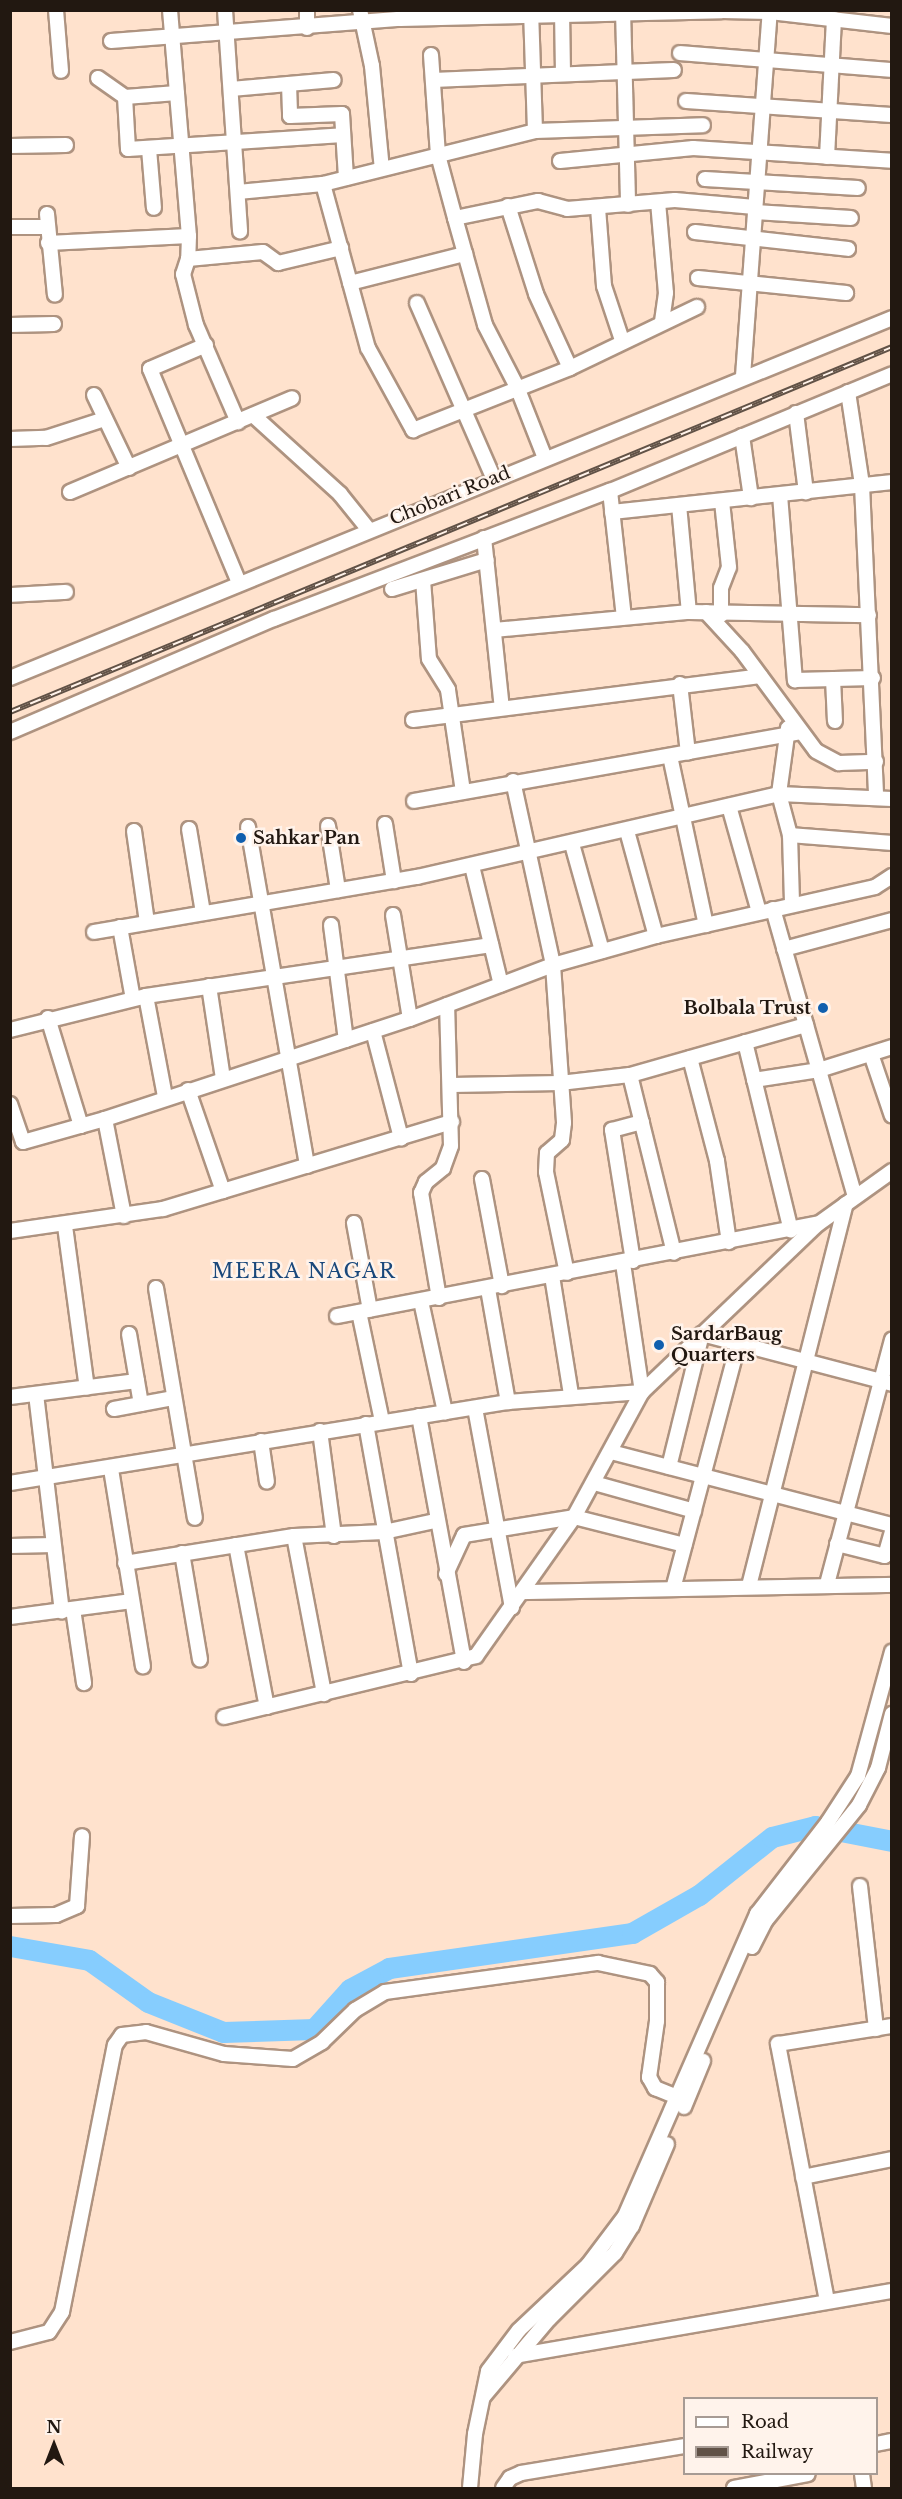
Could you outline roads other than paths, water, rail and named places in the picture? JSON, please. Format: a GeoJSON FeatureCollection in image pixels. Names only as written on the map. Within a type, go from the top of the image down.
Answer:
{"type":"FeatureCollection","features":[{"type":"Feature","properties":{"kind":"street"},"geometry":{"type":"LineString","coordinates":[[56,10],[61,71]]}},
{"type":"Feature","properties":{"kind":"street"},"geometry":{"type":"LineString","coordinates":[[170,10],[189,236],[188,259],[183,274],[196,324],[237,422]]}},
{"type":"Feature","properties":{"kind":"street"},"geometry":{"type":"LineString","coordinates":[[225,10],[240,231]]}},
{"type":"Feature","properties":{"kind":"street"},"geometry":{"type":"LineString","coordinates":[[307,10],[308,28]]}},
{"type":"Feature","properties":{"kind":"street"},"geometry":{"type":"LineString","coordinates":[[111,41],[172,39],[308,28],[360,17],[531,13],[770,11],[891,26]]}},
{"type":"Feature","properties":{"kind":"street"},"geometry":{"type":"LineString","coordinates":[[742,376],[770,11]]}},
{"type":"Feature","properties":{"kind":"street"},"geometry":{"type":"LineString","coordinates":[[531,13],[535,131]]}},
{"type":"Feature","properties":{"kind":"street"},"geometry":{"type":"LineString","coordinates":[[562,13],[563,73]]}},
{"type":"Feature","properties":{"kind":"street"},"geometry":{"type":"LineString","coordinates":[[623,13],[628,205]]}},
{"type":"Feature","properties":{"kind":"street"},"geometry":{"type":"LineString","coordinates":[[360,17],[372,66],[382,169]]}},
{"type":"Feature","properties":{"kind":"street"},"geometry":{"type":"LineString","coordinates":[[827,157],[834,20]]}},
{"type":"Feature","properties":{"kind":"street"},"geometry":{"type":"LineString","coordinates":[[680,53],[891,70]]}},
{"type":"Feature","properties":{"kind":"street"},"geometry":{"type":"LineString","coordinates":[[431,55],[438,155],[465,254],[485,324],[517,387],[545,458]]}},
{"type":"Feature","properties":{"kind":"street"},"geometry":{"type":"LineString","coordinates":[[433,80],[533,74],[674,70]]}},
{"type":"Feature","properties":{"kind":"street"},"geometry":{"type":"LineString","coordinates":[[98,78],[125,97],[177,93]]}},
{"type":"Feature","properties":{"kind":"street"},"geometry":{"type":"LineString","coordinates":[[231,89],[334,80]]}},
{"type":"Feature","properties":{"kind":"street"},"geometry":{"type":"LineString","coordinates":[[289,84],[290,116],[342,114],[345,178]]}},
{"type":"Feature","properties":{"kind":"street"},"geometry":{"type":"LineString","coordinates":[[125,97],[128,149],[343,135]]}},
{"type":"Feature","properties":{"kind":"street"},"geometry":{"type":"LineString","coordinates":[[686,101],[891,115]]}},
{"type":"Feature","properties":{"kind":"street"},"geometry":{"type":"LineString","coordinates":[[238,192],[323,184],[535,131],[703,125]]}},
{"type":"Feature","properties":{"kind":"street"},"geometry":{"type":"LineString","coordinates":[[10,146],[66,145]]}},
{"type":"Feature","properties":{"kind":"street"},"geometry":{"type":"LineString","coordinates":[[560,161],[693,148],[891,160]]}},
{"type":"Feature","properties":{"kind":"street"},"geometry":{"type":"LineString","coordinates":[[149,149],[154,208]]}},
{"type":"Feature","properties":{"kind":"street"},"geometry":{"type":"LineString","coordinates":[[705,179],[757,184],[858,188]]}},
{"type":"Feature","properties":{"kind":"street"},"geometry":{"type":"LineString","coordinates":[[323,184],[368,348],[410,427],[419,430],[517,387],[570,368],[622,340],[697,307]]}},
{"type":"Feature","properties":{"kind":"street"},"geometry":{"type":"LineString","coordinates":[[455,218],[538,201],[563,209],[658,202],[850,218]]}},
{"type":"Feature","properties":{"kind":"street"},"geometry":{"type":"LineString","coordinates":[[658,202],[666,293],[662,322]]}},
{"type":"Feature","properties":{"kind":"street"},"geometry":{"type":"LineString","coordinates":[[508,206],[536,294],[570,368]]}},
{"type":"Feature","properties":{"kind":"street"},"geometry":{"type":"LineString","coordinates":[[598,208],[604,285],[622,340]]}},
{"type":"Feature","properties":{"kind":"street"},"geometry":{"type":"LineString","coordinates":[[10,227],[47,220],[55,295]]}},
{"type":"Feature","properties":{"kind":"street"},"geometry":{"type":"LineString","coordinates":[[695,231],[753,240],[848,249]]}},
{"type":"Feature","properties":{"kind":"street"},"geometry":{"type":"LineString","coordinates":[[48,243],[189,236]]}},
{"type":"Feature","properties":{"kind":"street"},"geometry":{"type":"LineString","coordinates":[[188,259],[263,252],[278,263],[340,248]]}},
{"type":"Feature","properties":{"kind":"street"},"geometry":{"type":"LineString","coordinates":[[350,283],[465,254]]}},
{"type":"Feature","properties":{"kind":"street"},"geometry":{"type":"LineString","coordinates":[[698,279],[750,282],[846,293]]}},
{"type":"Feature","properties":{"kind":"street"},"geometry":{"type":"LineString","coordinates":[[417,303],[494,478]]}},
{"type":"Feature","properties":{"kind":"street","name":"Chobari Road"},"geometry":{"type":"LineString","coordinates":[[10,678],[742,376],[891,318]]}},
{"type":"Feature","properties":{"kind":"street"},"geometry":{"type":"LineString","coordinates":[[10,325],[54,324]]}},
{"type":"Feature","properties":{"kind":"street"},"geometry":{"type":"LineString","coordinates":[[206,345],[150,369],[239,583]]}},
{"type":"Feature","properties":{"kind":"street"},"geometry":{"type":"LineString","coordinates":[[10,732],[274,619],[610,490],[891,374]]}},
{"type":"Feature","properties":{"kind":"street"},"geometry":{"type":"LineString","coordinates":[[848,392],[862,485],[873,678],[876,798]]}},
{"type":"Feature","properties":{"kind":"street"},"geometry":{"type":"LineString","coordinates":[[94,395],[129,468]]}},
{"type":"Feature","properties":{"kind":"street"},"geometry":{"type":"LineString","coordinates":[[70,492],[292,398]]}},
{"type":"Feature","properties":{"kind":"street"},"geometry":{"type":"LineString","coordinates":[[796,413],[806,492]]}},
{"type":"Feature","properties":{"kind":"street"},"geometry":{"type":"LineString","coordinates":[[253,415],[340,494],[369,530]]}},
{"type":"Feature","properties":{"kind":"street"},"geometry":{"type":"LineString","coordinates":[[10,439],[56,436],[105,419]]}},
{"type":"Feature","properties":{"kind":"street"},"geometry":{"type":"LineString","coordinates":[[742,436],[751,498]]}},
{"type":"Feature","properties":{"kind":"street"},"geometry":{"type":"LineString","coordinates":[[612,512],[891,482]]}},
{"type":"Feature","properties":{"kind":"street"},"geometry":{"type":"LineString","coordinates":[[610,490],[624,617]]}},
{"type":"Feature","properties":{"kind":"street"},"geometry":{"type":"LineString","coordinates":[[780,495],[795,680],[873,678]]}},
{"type":"Feature","properties":{"kind":"street"},"geometry":{"type":"LineString","coordinates":[[721,615],[721,588],[729,567],[722,501]]}},
{"type":"Feature","properties":{"kind":"street"},"geometry":{"type":"LineString","coordinates":[[679,505],[689,612]]}},
{"type":"Feature","properties":{"kind":"street"},"geometry":{"type":"LineString","coordinates":[[484,538],[502,708]]}},
{"type":"Feature","properties":{"kind":"street"},"geometry":{"type":"LineString","coordinates":[[392,589],[487,560]]}},
{"type":"Feature","properties":{"kind":"street"},"geometry":{"type":"LineString","coordinates":[[423,580],[429,659],[448,690],[463,792]]}},
{"type":"Feature","properties":{"kind":"street"},"geometry":{"type":"LineString","coordinates":[[10,595],[66,592]]}},
{"type":"Feature","properties":{"kind":"street"},"geometry":{"type":"LineString","coordinates":[[494,630],[689,612],[721,615],[869,615]]}},
{"type":"Feature","properties":{"kind":"street"},"geometry":{"type":"LineString","coordinates":[[706,612],[824,758],[839,763],[876,762]]}},
{"type":"Feature","properties":{"kind":"street"},"geometry":{"type":"LineString","coordinates":[[413,720],[680,684],[760,676]]}},
{"type":"Feature","properties":{"kind":"street"},"geometry":{"type":"LineString","coordinates":[[833,679],[835,721]]}},
{"type":"Feature","properties":{"kind":"street"},"geometry":{"type":"LineString","coordinates":[[680,684],[688,753]]}},
{"type":"Feature","properties":{"kind":"street"},"geometry":{"type":"LineString","coordinates":[[791,718],[785,735],[779,794],[790,835],[792,903]]}},
{"type":"Feature","properties":{"kind":"street"},"geometry":{"type":"LineString","coordinates":[[414,801],[801,732]]}},
{"type":"Feature","properties":{"kind":"street"},"geometry":{"type":"LineString","coordinates":[[670,756],[705,926]]}},
{"type":"Feature","properties":{"kind":"street"},"geometry":{"type":"LineString","coordinates":[[513,782],[553,965],[564,1133],[558,1145],[548,1153],[546,1172],[567,1274]]}},
{"type":"Feature","properties":{"kind":"street"},"geometry":{"type":"LineString","coordinates":[[94,932],[472,866],[682,819],[779,794],[891,799]]}},
{"type":"Feature","properties":{"kind":"street"},"geometry":{"type":"LineString","coordinates":[[729,806],[766,910],[784,949],[819,1070],[850,1200],[749,1587]]}},
{"type":"Feature","properties":{"kind":"street"},"geometry":{"type":"LineString","coordinates":[[385,824],[394,881]]}},
{"type":"Feature","properties":{"kind":"street"},"geometry":{"type":"LineString","coordinates":[[328,826],[338,890]]}},
{"type":"Feature","properties":{"kind":"street"},"geometry":{"type":"LineString","coordinates":[[248,827],[259,904],[274,975],[307,1166]]}},
{"type":"Feature","properties":{"kind":"street"},"geometry":{"type":"LineString","coordinates":[[189,829],[203,913]]}},
{"type":"Feature","properties":{"kind":"street"},"geometry":{"type":"LineString","coordinates":[[134,831],[147,922]]}},
{"type":"Feature","properties":{"kind":"street"},"geometry":{"type":"LineString","coordinates":[[627,831],[656,936]]}},
{"type":"Feature","properties":{"kind":"street"},"geometry":{"type":"LineString","coordinates":[[790,835],[891,843]]}},
{"type":"Feature","properties":{"kind":"street"},"geometry":{"type":"LineString","coordinates":[[572,844],[602,951]]}},
{"type":"Feature","properties":{"kind":"street"},"geometry":{"type":"LineString","coordinates":[[472,866],[501,985]]}},
{"type":"Feature","properties":{"kind":"street"},"geometry":{"type":"LineString","coordinates":[[10,1104],[23,1142],[105,1119],[165,1097],[410,1019],[553,965],[656,936],[705,926],[792,903],[875,887],[891,876]]}},
{"type":"Feature","properties":{"kind":"street"},"geometry":{"type":"LineString","coordinates":[[393,915],[410,1019]]}},
{"type":"Feature","properties":{"kind":"street"},"geometry":{"type":"LineString","coordinates":[[784,949],[891,922]]}},
{"type":"Feature","properties":{"kind":"street"},"geometry":{"type":"LineString","coordinates":[[331,925],[346,1040]]}},
{"type":"Feature","properties":{"kind":"street"},"geometry":{"type":"LineString","coordinates":[[120,927],[165,1097]]}},
{"type":"Feature","properties":{"kind":"street"},"geometry":{"type":"LineString","coordinates":[[10,1030],[48,1018],[140,998],[274,975],[491,945]]}},
{"type":"Feature","properties":{"kind":"street"},"geometry":{"type":"LineString","coordinates":[[209,986],[223,1079]]}},
{"type":"Feature","properties":{"kind":"street"},"geometry":{"type":"LineString","coordinates":[[439,1298],[421,1193],[448,1159],[452,1122],[452,1085],[447,1005]]}},
{"type":"Feature","properties":{"kind":"street"},"geometry":{"type":"LineString","coordinates":[[48,1018],[81,1126]]}},
{"type":"Feature","properties":{"kind":"street"},"geometry":{"type":"LineString","coordinates":[[452,1085],[561,1083],[630,1076],[806,1026]]}},
{"type":"Feature","properties":{"kind":"street"},"geometry":{"type":"LineString","coordinates":[[373,1031],[401,1138]]}},
{"type":"Feature","properties":{"kind":"street"},"geometry":{"type":"LineString","coordinates":[[745,1042],[791,1230]]}},
{"type":"Feature","properties":{"kind":"street"},"geometry":{"type":"LineString","coordinates":[[754,1080],[819,1070],[891,1047]]}},
{"type":"Feature","properties":{"kind":"street"},"geometry":{"type":"LineString","coordinates":[[871,1054],[891,1116]]}},
{"type":"Feature","properties":{"kind":"street"},"geometry":{"type":"LineString","coordinates":[[690,1058],[717,1161],[729,1242]]}},
{"type":"Feature","properties":{"kind":"street"},"geometry":{"type":"LineString","coordinates":[[630,1076],[674,1252]]}},
{"type":"Feature","properties":{"kind":"street"},"geometry":{"type":"LineString","coordinates":[[188,1090],[223,1191]]}},
{"type":"Feature","properties":{"kind":"street"},"geometry":{"type":"LineString","coordinates":[[105,1119],[124,1216]]}},
{"type":"Feature","properties":{"kind":"street"},"geometry":{"type":"LineString","coordinates":[[10,1231],[65,1226],[124,1216],[223,1191],[452,1122]]}},
{"type":"Feature","properties":{"kind":"street"},"geometry":{"type":"LineString","coordinates":[[642,1122],[612,1130],[642,1392]]}},
{"type":"Feature","properties":{"kind":"street"},"geometry":{"type":"LineString","coordinates":[[224,1717],[464,1662],[482,1650],[574,1517],[642,1392],[818,1224],[891,1171]]}},
{"type":"Feature","properties":{"kind":"street"},"geometry":{"type":"LineString","coordinates":[[482,1179],[508,1402]]}},
{"type":"Feature","properties":{"kind":"street"},"geometry":{"type":"LineString","coordinates":[[354,1223],[382,1421]]}},
{"type":"Feature","properties":{"kind":"street"},"geometry":{"type":"LineString","coordinates":[[337,1316],[495,1288],[818,1224]]}},
{"type":"Feature","properties":{"kind":"street"},"geometry":{"type":"LineString","coordinates":[[65,1226],[87,1388]]}},
{"type":"Feature","properties":{"kind":"street"},"geometry":{"type":"LineString","coordinates":[[552,1276],[571,1395]]}},
{"type":"Feature","properties":{"kind":"street"},"geometry":{"type":"LineString","coordinates":[[156,1288],[195,1518]]}},
{"type":"Feature","properties":{"kind":"street"},"geometry":{"type":"LineString","coordinates":[[421,1301],[445,1412]]}},
{"type":"Feature","properties":{"kind":"street"},"geometry":{"type":"LineString","coordinates":[[129,1334],[141,1404]]}},
{"type":"Feature","properties":{"kind":"street"},"geometry":{"type":"LineString","coordinates":[[702,1334],[886,1382]]}},
{"type":"Feature","properties":{"kind":"street"},"geometry":{"type":"LineString","coordinates":[[669,1467],[702,1334]]}},
{"type":"Feature","properties":{"kind":"street"},"geometry":{"type":"LineString","coordinates":[[827,1584],[845,1513],[886,1382],[891,1340]]}},
{"type":"Feature","properties":{"kind":"street"},"geometry":{"type":"LineString","coordinates":[[674,1589],[738,1344]]}},
{"type":"Feature","properties":{"kind":"street"},"geometry":{"type":"LineString","coordinates":[[10,1397],[137,1382]]}},
{"type":"Feature","properties":{"kind":"street"},"geometry":{"type":"LineString","coordinates":[[10,1483],[45,1480],[320,1431],[508,1402],[571,1395],[642,1392]]}},
{"type":"Feature","properties":{"kind":"street"},"geometry":{"type":"LineString","coordinates":[[36,1394],[53,1545],[84,1683]]}},
{"type":"Feature","properties":{"kind":"street"},"geometry":{"type":"LineString","coordinates":[[114,1409],[174,1398]]}},
{"type":"Feature","properties":{"kind":"street"},"geometry":{"type":"LineString","coordinates":[[475,1408],[512,1608]]}},
{"type":"Feature","properties":{"kind":"street"},"geometry":{"type":"LineString","coordinates":[[419,1416],[435,1521],[464,1662]]}},
{"type":"Feature","properties":{"kind":"street"},"geometry":{"type":"LineString","coordinates":[[366,1424],[411,1674]]}},
{"type":"Feature","properties":{"kind":"street"},"geometry":{"type":"LineString","coordinates":[[320,1431],[334,1536]]}},
{"type":"Feature","properties":{"kind":"street"},"geometry":{"type":"LineString","coordinates":[[261,1441],[267,1482]]}},
{"type":"Feature","properties":{"kind":"street"},"geometry":{"type":"LineString","coordinates":[[611,1452],[891,1525]]}},
{"type":"Feature","properties":{"kind":"street"},"geometry":{"type":"LineString","coordinates":[[111,1469],[143,1666]]}},
{"type":"Feature","properties":{"kind":"street"},"geometry":{"type":"LineString","coordinates":[[594,1483],[694,1511]]}},
{"type":"Feature","properties":{"kind":"street"},"geometry":{"type":"LineString","coordinates":[[446,1574],[464,1535],[574,1517],[685,1545]]}},
{"type":"Feature","properties":{"kind":"street"},"geometry":{"type":"LineString","coordinates":[[125,1563],[294,1536],[384,1532],[435,1521]]}},
{"type":"Feature","properties":{"kind":"street"},"geometry":{"type":"LineString","coordinates":[[837,1544],[885,1556],[891,1531]]}},
{"type":"Feature","properties":{"kind":"street"},"geometry":{"type":"LineString","coordinates":[[294,1536],[324,1694]]}},
{"type":"Feature","properties":{"kind":"street"},"geometry":{"type":"LineString","coordinates":[[10,1546],[53,1545]]}},
{"type":"Feature","properties":{"kind":"street"},"geometry":{"type":"LineString","coordinates":[[236,1545],[267,1707]]}},
{"type":"Feature","properties":{"kind":"street"},"geometry":{"type":"LineString","coordinates":[[182,1553],[200,1659]]}},
{"type":"Feature","properties":{"kind":"street"},"geometry":{"type":"LineString","coordinates":[[523,1592],[827,1584],[891,1585]]}},
{"type":"Feature","properties":{"kind":"street"},"geometry":{"type":"LineString","coordinates":[[10,1617],[132,1600]]}},
{"type":"Feature","properties":{"kind":"street"},"geometry":{"type":"LineString","coordinates":[[793,1878],[858,1776],[870,1738],[891,1652]]}},
{"type":"Feature","properties":{"kind":"street"},"geometry":{"type":"LineString","coordinates":[[480,2400],[515,2356],[605,2264],[625,2226],[756,1938],[776,1899],[846,1823],[869,1786],[887,1755],[891,1714]]}},
{"type":"Feature","properties":{"kind":"street"},"geometry":{"type":"LineString","coordinates":[[870,1738],[888,1741]]}},
{"type":"Feature","properties":{"kind":"street"},"geometry":{"type":"LineString","coordinates":[[866,1753],[887,1755]]}},
{"type":"Feature","properties":{"kind":"street"},"geometry":{"type":"LineString","coordinates":[[10,1916],[56,1915],[77,1906],[82,1836]]}},
{"type":"Feature","properties":{"kind":"street"},"geometry":{"type":"LineString","coordinates":[[860,1886],[876,2029]]}},
{"type":"Feature","properties":{"kind":"street"},"geometry":{"type":"LineString","coordinates":[[470,2488],[480,2400],[488,2371],[501,2352],[625,2226],[677,2097],[757,1914],[776,1899]]}},
{"type":"Feature","properties":{"kind":"street"},"geometry":{"type":"LineString","coordinates":[[10,2342],[49,2332],[62,2312],[115,2045],[122,2035],[146,2032],[224,2054],[293,2059],[322,2042],[355,2010],[385,1992],[598,1963],[650,1974],[657,1982],[657,2021],[649,2077],[655,2088],[677,2097]]}},
{"type":"Feature","properties":{"kind":"street"},"geometry":{"type":"LineString","coordinates":[[827,2301],[778,2044],[891,2026]]}},
{"type":"Feature","properties":{"kind":"street"},"geometry":{"type":"LineString","coordinates":[[803,2177],[891,2159]]}},
{"type":"Feature","properties":{"kind":"street"},"geometry":{"type":"LineString","coordinates":[[515,2356],[891,2291]]}},
{"type":"Feature","properties":{"kind":"street"},"geometry":{"type":"LineString","coordinates":[[503,2488],[510,2478],[521,2473],[683,2446]]}},
{"type":"Feature","properties":{"kind":"street"},"geometry":{"type":"LineString","coordinates":[[734,2488],[803,2475]]}},
{"type":"Feature","properties":{"kind":"waterway"},"geometry":{"type":"LineString","coordinates":[[10,1946],[89,1960],[148,2002],[223,2032],[314,2029],[350,1989],[389,1968],[632,1933],[699,1895],[772,1837],[815,1826],[892,1841]]}},
{"type":"Feature","properties":{"kind":"railway"},"geometry":{"type":"LineString","coordinates":[[10,712],[892,347]]}},
{"type":"Feature","properties":{"kind":"place","name":"Sahkar Pan"},"geometry":{"type":"Point","coordinates":[241,838]}},
{"type":"Feature","properties":{"kind":"place","name":"Bolbala Trust"},"geometry":{"type":"Point","coordinates":[823,1008]}},
{"type":"Feature","properties":{"kind":"place","name":"SardarBaug Quarters"},"geometry":{"type":"Point","coordinates":[659,1345]}},
{"type":"Feature","properties":{"kind":"district","name":"MEERA NAGAR"},"geometry":{"type":"Point","coordinates":[304,1271]}}]}
